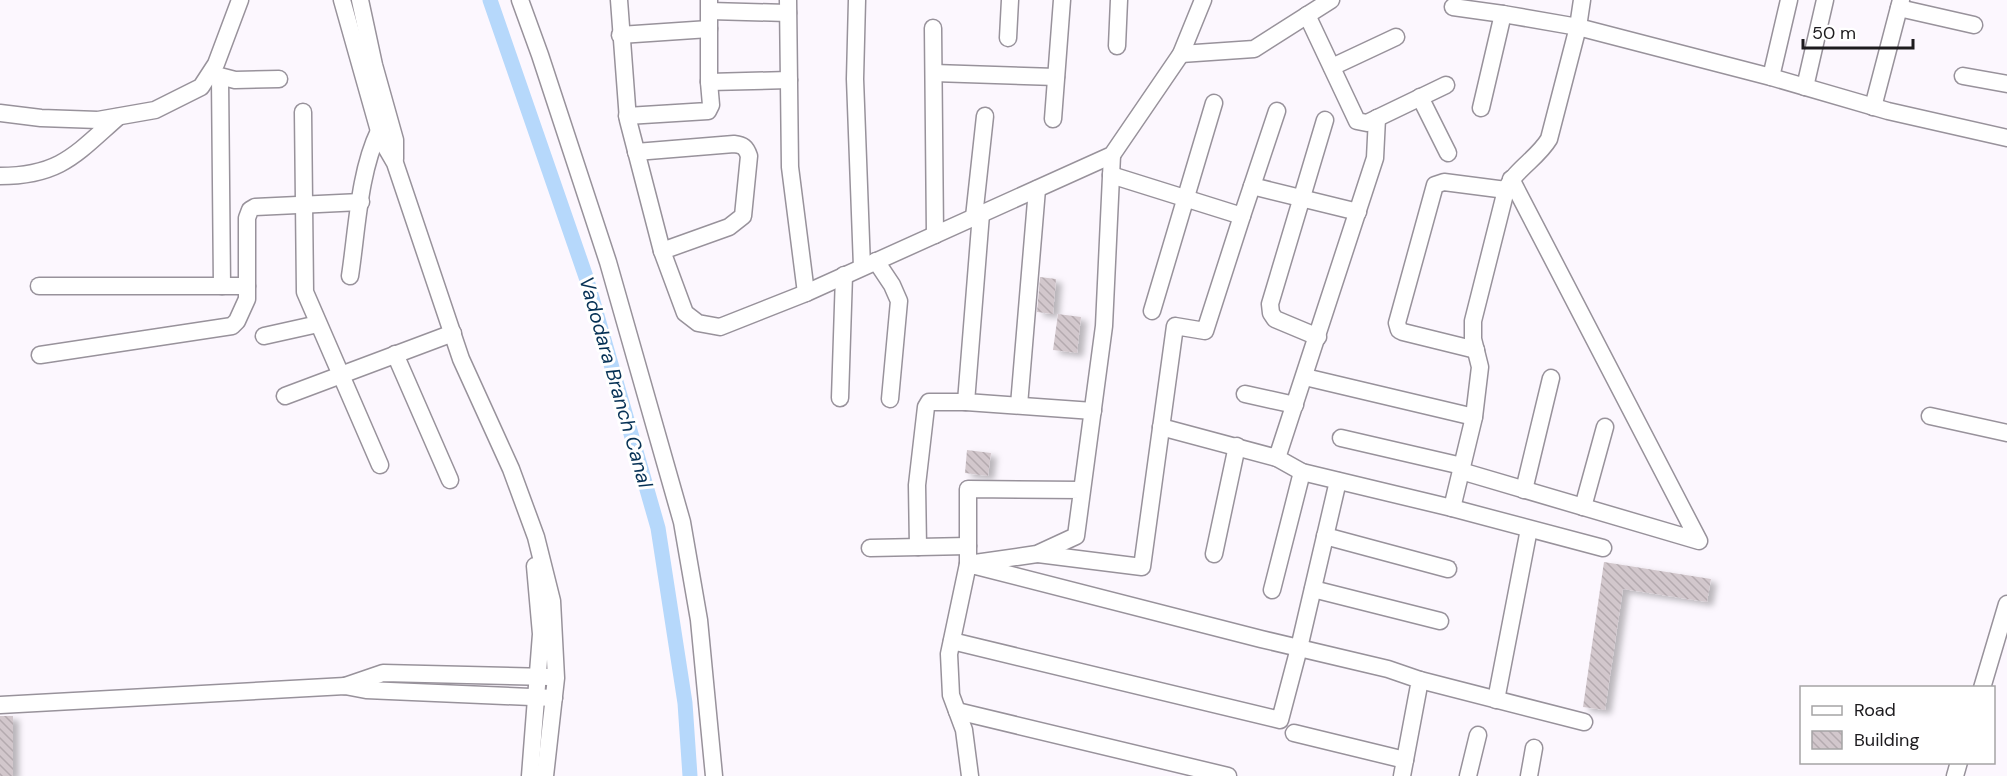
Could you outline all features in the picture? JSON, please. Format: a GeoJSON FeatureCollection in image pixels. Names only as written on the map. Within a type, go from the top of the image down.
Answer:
{"type":"FeatureCollection","features":[{"type":"Feature","properties":{"kind":"street"},"geometry":{"type":"LineString","coordinates":[[222,286],[215,76],[216,64],[240,0]]}},
{"type":"Feature","properties":{"kind":"street"},"geometry":{"type":"LineString","coordinates":[[342,0],[379,131],[395,163],[461,359],[511,469],[539,550],[552,601],[556,678],[545,776]]}},
{"type":"Feature","properties":{"kind":"street"},"geometry":{"type":"LineString","coordinates":[[360,0],[374,65],[395,140],[395,163]]}},
{"type":"Feature","properties":{"kind":"street"},"geometry":{"type":"LineString","coordinates":[[520,0],[608,262],[682,522],[699,620],[714,776]]}},
{"type":"Feature","properties":{"kind":"street"},"geometry":{"type":"LineString","coordinates":[[619,0],[627,116],[662,251],[685,313],[698,323],[720,327],[806,293],[1112,155]]}},
{"type":"Feature","properties":{"kind":"street"},"geometry":{"type":"LineString","coordinates":[[857,0],[855,79],[869,264],[892,285],[899,301],[890,399]]}},
{"type":"Feature","properties":{"kind":"street"},"geometry":{"type":"LineString","coordinates":[[1008,38],[1010,0]]}},
{"type":"Feature","properties":{"kind":"street"},"geometry":{"type":"LineString","coordinates":[[1053,119],[1062,0]]}},
{"type":"Feature","properties":{"kind":"street"},"geometry":{"type":"LineString","coordinates":[[1117,46],[1119,0]]}},
{"type":"Feature","properties":{"kind":"street"},"geometry":{"type":"LineString","coordinates":[[1037,554],[1076,536],[1104,326],[1112,155],[1180,54],[1203,0]]}},
{"type":"Feature","properties":{"kind":"street"},"geometry":{"type":"LineString","coordinates":[[1180,54],[1254,49],[1331,0]]}},
{"type":"Feature","properties":{"kind":"street"},"geometry":{"type":"LineString","coordinates":[[1452,508],[1474,417],[1480,368],[1473,339],[1473,321],[1508,184],[1542,150],[1549,139],[1578,27],[1582,0]]}},
{"type":"Feature","properties":{"kind":"street"},"geometry":{"type":"LineString","coordinates":[[1772,77],[1788,0]]}},
{"type":"Feature","properties":{"kind":"street"},"geometry":{"type":"LineString","coordinates":[[1805,87],[1825,0]]}},
{"type":"Feature","properties":{"kind":"street"},"geometry":{"type":"LineString","coordinates":[[1873,107],[1900,4],[1974,25]]}},
{"type":"Feature","properties":{"kind":"street"},"geometry":{"type":"LineString","coordinates":[[627,116],[708,111],[711,105],[710,5],[788,6],[790,168],[806,293]]}},
{"type":"Feature","properties":{"kind":"street"},"geometry":{"type":"LineString","coordinates":[[1453,7],[1578,27],[1772,77],[1873,107],[2007,138]]}},
{"type":"Feature","properties":{"kind":"street"},"geometry":{"type":"LineString","coordinates":[[1481,108],[1503,14]]}},
{"type":"Feature","properties":{"kind":"street"},"geometry":{"type":"LineString","coordinates":[[1307,15],[1357,121],[1366,123],[1446,85]]}},
{"type":"Feature","properties":{"kind":"street"},"geometry":{"type":"LineString","coordinates":[[620,35],[710,28]]}},
{"type":"Feature","properties":{"kind":"street"},"geometry":{"type":"LineString","coordinates":[[933,28],[935,235]]}},
{"type":"Feature","properties":{"kind":"street"},"geometry":{"type":"LineString","coordinates":[[1332,67],[1396,37]]}},
{"type":"Feature","properties":{"kind":"street"},"geometry":{"type":"LineString","coordinates":[[934,73],[1056,77]]}},
{"type":"Feature","properties":{"kind":"street"},"geometry":{"type":"LineString","coordinates":[[0,112],[41,118],[99,120],[155,110],[201,87],[215,76],[244,81],[279,79]]}},
{"type":"Feature","properties":{"kind":"street"},"geometry":{"type":"LineString","coordinates":[[1963,76],[2007,84]]}},
{"type":"Feature","properties":{"kind":"street"},"geometry":{"type":"LineString","coordinates":[[709,82],[789,80]]}},
{"type":"Feature","properties":{"kind":"street"},"geometry":{"type":"LineString","coordinates":[[1420,98],[1448,153]]}},
{"type":"Feature","properties":{"kind":"street"},"geometry":{"type":"LineString","coordinates":[[1152,311],[1214,103]]}},
{"type":"Feature","properties":{"kind":"street"},"geometry":{"type":"LineString","coordinates":[[968,564],[1037,554],[1142,567],[1175,326],[1205,331],[1277,111]]}},
{"type":"Feature","properties":{"kind":"street"},"geometry":{"type":"LineString","coordinates":[[303,112],[304,281],[308,300],[380,465]]}},
{"type":"Feature","properties":{"kind":"street"},"geometry":{"type":"LineString","coordinates":[[966,402],[986,116]]}},
{"type":"Feature","properties":{"kind":"street"},"geometry":{"type":"LineString","coordinates":[[0,176],[30,174],[53,168],[70,158],[119,117]]}},
{"type":"Feature","properties":{"kind":"street"},"geometry":{"type":"LineString","coordinates":[[1277,458],[1375,158],[1377,118]]}},
{"type":"Feature","properties":{"kind":"street"},"geometry":{"type":"LineString","coordinates":[[1318,337],[1275,319],[1271,314],[1270,304],[1325,120]]}},
{"type":"Feature","properties":{"kind":"street"},"geometry":{"type":"LineString","coordinates":[[350,276],[369,156],[379,131]]}},
{"type":"Feature","properties":{"kind":"street"},"geometry":{"type":"LineString","coordinates":[[636,152],[734,144],[742,145],[747,149],[749,156],[743,216],[729,227],[662,251]]}},
{"type":"Feature","properties":{"kind":"street"},"geometry":{"type":"LineString","coordinates":[[1111,175],[1242,216]]}},
{"type":"Feature","properties":{"kind":"street"},"geometry":{"type":"LineString","coordinates":[[1476,350],[1403,332],[1397,323],[1435,185],[1444,182],[1508,184]]}},
{"type":"Feature","properties":{"kind":"street"},"geometry":{"type":"LineString","coordinates":[[1341,438],[1462,469],[1524,490],[1699,541],[1508,184]]}},
{"type":"Feature","properties":{"kind":"street"},"geometry":{"type":"LineString","coordinates":[[1252,186],[1358,212]]}},
{"type":"Feature","properties":{"kind":"street"},"geometry":{"type":"LineString","coordinates":[[1019,405],[1037,189]]}},
{"type":"Feature","properties":{"kind":"street"},"geometry":{"type":"LineString","coordinates":[[40,355],[227,328],[235,324],[246,303],[247,214],[250,210],[255,207],[361,202]]}},
{"type":"Feature","properties":{"kind":"street"},"geometry":{"type":"LineString","coordinates":[[840,398],[844,275]]}},
{"type":"Feature","properties":{"kind":"street"},"geometry":{"type":"LineString","coordinates":[[39,286],[247,286]]}},
{"type":"Feature","properties":{"kind":"street"},"geometry":{"type":"LineString","coordinates":[[264,336],[318,324]]}},
{"type":"Feature","properties":{"kind":"street"},"geometry":{"type":"LineString","coordinates":[[285,396],[453,333]]}},
{"type":"Feature","properties":{"kind":"street"},"geometry":{"type":"LineString","coordinates":[[396,354],[450,480]]}},
{"type":"Feature","properties":{"kind":"street"},"geometry":{"type":"LineString","coordinates":[[1305,377],[1474,417]]}},
{"type":"Feature","properties":{"kind":"street"},"geometry":{"type":"LineString","coordinates":[[1524,490],[1551,378]]}},
{"type":"Feature","properties":{"kind":"street"},"geometry":{"type":"LineString","coordinates":[[1245,393],[1295,405]]}},
{"type":"Feature","properties":{"kind":"street"},"geometry":{"type":"LineString","coordinates":[[918,547],[917,485],[926,406],[929,402],[966,402],[1093,411]]}},
{"type":"Feature","properties":{"kind":"street"},"geometry":{"type":"LineString","coordinates":[[1930,416],[2007,433]]}},
{"type":"Feature","properties":{"kind":"street"},"geometry":{"type":"LineString","coordinates":[[1161,427],[1277,458],[1302,472],[1452,508],[1603,548]]}},
{"type":"Feature","properties":{"kind":"street"},"geometry":{"type":"LineString","coordinates":[[1583,507],[1605,427]]}},
{"type":"Feature","properties":{"kind":"street"},"geometry":{"type":"LineString","coordinates":[[1214,554],[1237,447]]}},
{"type":"Feature","properties":{"kind":"street"},"geometry":{"type":"LineString","coordinates":[[1272,590],[1302,472]]}},
{"type":"Feature","properties":{"kind":"street"},"geometry":{"type":"LineString","coordinates":[[952,640],[1280,720],[1338,481]]}},
{"type":"Feature","properties":{"kind":"street"},"geometry":{"type":"LineString","coordinates":[[970,776],[964,730],[951,695],[949,654],[968,564],[968,489],[1082,490]]}},
{"type":"Feature","properties":{"kind":"street"},"geometry":{"type":"LineString","coordinates":[[1496,700],[1528,529]]}},
{"type":"Feature","properties":{"kind":"street"},"geometry":{"type":"LineString","coordinates":[[1325,536],[1448,569]]}},
{"type":"Feature","properties":{"kind":"street"},"geometry":{"type":"LineString","coordinates":[[870,548],[968,546]]}},
{"type":"Feature","properties":{"kind":"street"},"geometry":{"type":"LineString","coordinates":[[530,776],[541,634],[534,571],[539,550]]}},
{"type":"Feature","properties":{"kind":"street"},"geometry":{"type":"LineString","coordinates":[[968,564],[1388,669],[1420,680],[1584,722]]}},
{"type":"Feature","properties":{"kind":"street"},"geometry":{"type":"LineString","coordinates":[[1313,589],[1440,621]]}},
{"type":"Feature","properties":{"kind":"street"},"geometry":{"type":"LineString","coordinates":[[1982,686],[2007,604]]}},
{"type":"Feature","properties":{"kind":"street"},"geometry":{"type":"LineString","coordinates":[[345,686],[383,673],[556,678]]}},
{"type":"Feature","properties":{"kind":"street"},"geometry":{"type":"LineString","coordinates":[[1294,733],[1404,768],[1420,680]]}},
{"type":"Feature","properties":{"kind":"street"},"geometry":{"type":"LineString","coordinates":[[0,705],[345,686],[366,690],[554,698]]}},
{"type":"Feature","properties":{"kind":"street"},"geometry":{"type":"LineString","coordinates":[[957,711],[1198,772],[1228,776]]}},
{"type":"Feature","properties":{"kind":"street"},"geometry":{"type":"LineString","coordinates":[[1468,776],[1478,735]]}},
{"type":"Feature","properties":{"kind":"street"},"geometry":{"type":"LineString","coordinates":[[1529,776],[1534,748]]}},
{"type":"Feature","properties":{"kind":"building"},"geometry":{"type":"Polygon","coordinates":[[[1040,277],[1056,279],[1053,314],[1037,312],[1040,277]]]}},
{"type":"Feature","properties":{"kind":"building"},"geometry":{"type":"Polygon","coordinates":[[[1058,314],[1081,317],[1077,353],[1053,350],[1058,314]]]}},
{"type":"Feature","properties":{"kind":"building"},"geometry":{"type":"Polygon","coordinates":[[[967,450],[991,453],[988,476],[965,473],[967,450]]]}},
{"type":"Feature","properties":{"kind":"building"},"geometry":{"type":"Polygon","coordinates":[[[1604,562],[1711,579],[1707,602],[1623,589],[1605,710],[1583,707],[1604,562]]]}},
{"type":"Feature","properties":{"kind":"building"},"geometry":{"type":"Polygon","coordinates":[[[0,716],[13,716],[13,776],[0,776],[0,716]]]}},
{"type":"Feature","properties":{"kind":"waterway","name":"Vadodara Branch Canal"},"geometry":{"type":"LineString","coordinates":[[490,0],[586,277],[658,528],[685,703],[690,776]]}}]}
